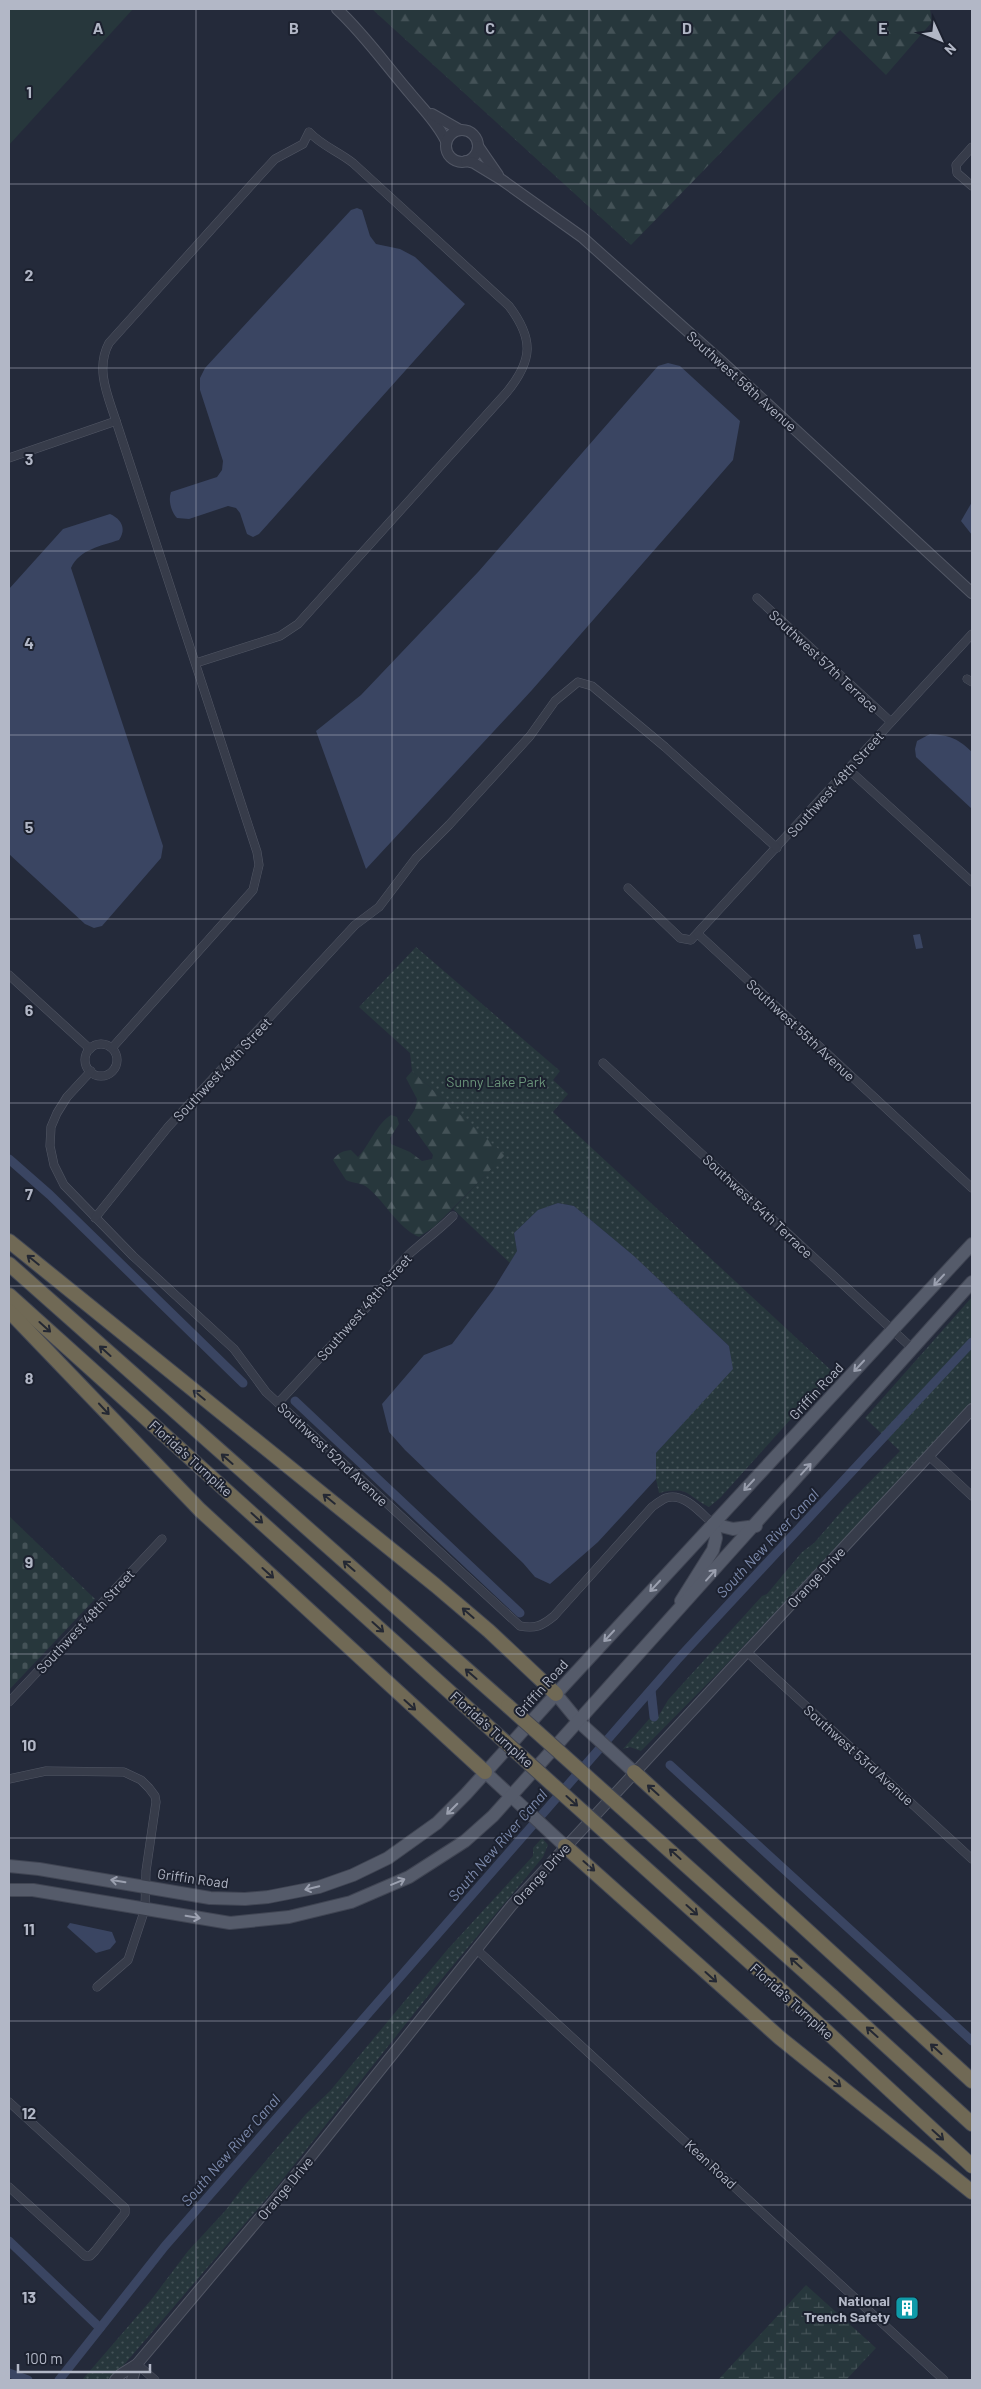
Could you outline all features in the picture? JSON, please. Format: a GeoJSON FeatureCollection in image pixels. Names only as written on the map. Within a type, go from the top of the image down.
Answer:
{"type":"FeatureCollection","features":[{"type":"Feature","properties":{"kind":"highway"},"geometry":{"type":"LineString","coordinates":[[9,1240],[442,1591],[489,1631],[556,1694]]}},
{"type":"Feature","properties":{"kind":"highway","name":"Florida's Turnpike"},"geometry":{"type":"LineString","coordinates":[[9,1264],[508,1706],[972,2124]]}},
{"type":"Feature","properties":{"kind":"highway","name":"Florida's Turnpike"},"geometry":{"type":"LineString","coordinates":[[9,1295],[812,2018],[972,2166]]}},
{"type":"Feature","properties":{"kind":"highway"},"geometry":{"type":"LineString","coordinates":[[9,1312],[200,1510],[485,1772]]}},
{"type":"Feature","properties":{"kind":"highway"},"geometry":{"type":"LineString","coordinates":[[634,1772],[972,2081]]}},
{"type":"Feature","properties":{"kind":"highway"},"geometry":{"type":"LineString","coordinates":[[565,1846],[780,2038],[972,2192]]}},
{"type":"Feature","properties":{"kind":"main road","name":"Griffin Road"},"geometry":{"type":"LineString","coordinates":[[9,1866],[146,1886],[210,1898],[245,1899],[268,1897],[319,1887],[353,1875],[388,1858],[437,1823],[972,1244]]}},
{"type":"Feature","properties":{"kind":"main road"},"geometry":{"type":"LineString","coordinates":[[9,1890],[33,1890],[230,1923],[290,1918],[351,1902],[409,1877],[464,1841],[510,1798],[756,1526],[972,1282]]}},
{"type":"Feature","properties":{"kind":"main road"},"geometry":{"type":"LineString","coordinates":[[667,1624],[713,1550],[716,1538],[713,1524],[733,1529],[756,1526]]}},
{"type":"Feature","properties":{"kind":"main road"},"geometry":{"type":"LineString","coordinates":[[556,1694],[579,1722],[634,1772]]}},
{"type":"Feature","properties":{"kind":"main road"},"geometry":{"type":"LineString","coordinates":[[485,1772],[510,1798],[565,1846]]}},
{"type":"Feature","properties":{"kind":"street"},"geometry":{"type":"LineString","coordinates":[[337,9],[358,30],[440,128],[446,141],[446,150],[451,157],[458,161],[466,161],[477,152],[478,146],[474,136],[465,130],[454,132],[446,141]]}},
{"type":"Feature","properties":{"kind":"street"},"geometry":{"type":"LineString","coordinates":[[424,108],[460,130]]}},
{"type":"Feature","properties":{"kind":"street"},"geometry":{"type":"LineString","coordinates":[[112,1048],[253,890],[259,866],[257,852],[116,421],[103,376],[104,353],[109,343],[275,159],[303,144],[309,132],[319,143],[341,153],[353,163],[509,306],[519,319],[526,333],[527,356],[516,380],[298,624],[280,636],[196,664]]}},
{"type":"Feature","properties":{"kind":"street","name":"Southwest 58th Avenue"},"geometry":{"type":"LineString","coordinates":[[478,146],[502,180]]}},
{"type":"Feature","properties":{"kind":"street"},"geometry":{"type":"LineString","coordinates":[[972,147],[956,165],[957,173],[972,186]]}},
{"type":"Feature","properties":{"kind":"street","name":"Southwest 58th Avenue"},"geometry":{"type":"LineString","coordinates":[[466,161],[474,163],[502,180],[582,237],[972,593]]}},
{"type":"Feature","properties":{"kind":"street"},"geometry":{"type":"LineString","coordinates":[[9,458],[116,421]]}},
{"type":"Feature","properties":{"kind":"street","name":"Southwest 57th Terrace"},"geometry":{"type":"LineString","coordinates":[[757,598],[891,722]]}},
{"type":"Feature","properties":{"kind":"street","name":"Southwest 48th Street"},"geometry":{"type":"LineString","coordinates":[[698,934],[972,634]]}},
{"type":"Feature","properties":{"kind":"street","name":"Southwest 49th Street"},"geometry":{"type":"LineString","coordinates":[[95,1218],[168,1127],[355,925],[379,907],[416,858],[449,825],[530,736],[555,701],[578,682],[592,686],[657,740],[777,848]]}},
{"type":"Feature","properties":{"kind":"street"},"geometry":{"type":"LineString","coordinates":[[848,770],[972,882]]}},
{"type":"Feature","properties":{"kind":"street"},"geometry":{"type":"LineString","coordinates":[[628,888],[680,938],[691,940],[698,934]]}},
{"type":"Feature","properties":{"kind":"street","name":"Southwest 55th Avenue"},"geometry":{"type":"LineString","coordinates":[[698,934],[972,1188]]}},
{"type":"Feature","properties":{"kind":"street"},"geometry":{"type":"LineString","coordinates":[[9,975],[90,1049]]}},
{"type":"Feature","properties":{"kind":"street"},"geometry":{"type":"LineString","coordinates":[[103,1044],[112,1048],[117,1059],[113,1070],[102,1075],[91,1071],[86,1060],[90,1049],[103,1044]]}},
{"type":"Feature","properties":{"kind":"street","name":"Southwest 54th Terrace"},"geometry":{"type":"LineString","coordinates":[[603,1063],[913,1349]]}},
{"type":"Feature","properties":{"kind":"street","name":"Southwest 52nd Avenue"},"geometry":{"type":"LineString","coordinates":[[91,1071],[57,1113],[51,1127],[50,1146],[54,1165],[64,1185],[133,1256],[234,1349],[266,1392],[520,1626],[532,1628],[543,1625],[554,1616],[652,1507],[666,1498],[679,1498],[695,1507],[713,1524]]}},
{"type":"Feature","properties":{"kind":"street","name":"Southwest 48th Street"},"geometry":{"type":"LineString","coordinates":[[278,1403],[378,1295],[391,1276],[414,1250],[433,1237],[454,1216]]}},
{"type":"Feature","properties":{"kind":"street","name":"Orange Drive"},"geometry":{"type":"LineString","coordinates":[[116,2380],[121,2374],[137,2364],[299,2171],[476,1949],[565,1846],[972,1408]]}},
{"type":"Feature","properties":{"kind":"street"},"geometry":{"type":"LineString","coordinates":[[929,1456],[972,1496]]}},
{"type":"Feature","properties":{"kind":"street","name":"Southwest 48th Street"},"geometry":{"type":"LineString","coordinates":[[9,1702],[162,1539]]}},
{"type":"Feature","properties":{"kind":"street","name":"Southwest 53rd Avenue"},"geometry":{"type":"LineString","coordinates":[[746,1651],[972,1858]]}},
{"type":"Feature","properties":{"kind":"street"},"geometry":{"type":"LineString","coordinates":[[9,1779],[46,1771],[124,1772],[141,1780],[154,1796],[156,1802],[146,1871],[145,1909],[128,1960],[97,1987]]}},
{"type":"Feature","properties":{"kind":"street","name":"Kean Road"},"geometry":{"type":"LineString","coordinates":[[476,1949],[944,2380]]}},
{"type":"Feature","properties":{"kind":"street"},"geometry":{"type":"LineString","coordinates":[[9,2102],[125,2208],[125,2213],[101,2245],[90,2256],[85,2256],[9,2187]]}},
{"type":"Feature","properties":{"kind":"street"},"geometry":{"type":"LineString","coordinates":[[137,2364],[155,2380]]}},
{"type":"Feature","properties":{"kind":"street","name":"Orange Drive"},"geometry":{"type":"LineString","coordinates":[[132,2380],[137,2364]]}},
{"type":"Feature","properties":{"kind":"green space"},"geometry":{"type":"Polygon","coordinates":[[[9,9],[133,9],[9,145],[9,9]]]}},
{"type":"Feature","properties":{"kind":"green space"},"geometry":{"type":"Polygon","coordinates":[[[372,9],[930,9],[932,22],[886,75],[840,30],[631,245],[372,9]]]}},
{"type":"Feature","properties":{"kind":"green space","name":"Sunny Lake Park"},"geometry":{"type":"Polygon","coordinates":[[[416,947],[560,1071],[553,1080],[568,1094],[553,1112],[833,1372],[720,1498],[709,1507],[682,1491],[659,1493],[656,1479],[656,1453],[732,1369],[729,1346],[634,1256],[574,1206],[558,1203],[538,1211],[514,1233],[517,1251],[510,1263],[453,1209],[505,1155],[412,1071],[410,1053],[359,1007],[416,947]]]}},
{"type":"Feature","properties":{"kind":"green space"},"geometry":{"type":"Polygon","coordinates":[[[412,1071],[506,1155],[434,1227],[419,1237],[404,1227],[368,1188],[346,1180],[333,1160],[341,1153],[351,1150],[358,1157],[381,1123],[391,1115],[397,1117],[399,1124],[390,1138],[391,1144],[410,1152],[422,1161],[432,1159],[433,1155],[408,1120],[415,1109],[417,1099],[406,1078],[412,1071]]]}},
{"type":"Feature","properties":{"kind":"green space"},"geometry":{"type":"Polygon","coordinates":[[[972,1297],[972,1402],[723,1668],[641,1751],[630,1747],[623,1749],[650,1718],[658,1717],[668,1700],[762,1596],[767,1594],[802,1552],[814,1543],[847,1505],[900,1451],[865,1418],[972,1297]]]}},
{"type":"Feature","properties":{"kind":"green space"},"geometry":{"type":"Polygon","coordinates":[[[9,1516],[95,1599],[9,1690],[9,1516]]]}},
{"type":"Feature","properties":{"kind":"green space"},"geometry":{"type":"Polygon","coordinates":[[[542,1838],[548,1845],[543,1857],[431,1992],[279,2184],[111,2380],[82,2380],[151,2300],[188,2251],[225,2211],[306,2114],[330,2091],[447,1950],[533,1856],[533,1848],[542,1838]]]}},
{"type":"Feature","properties":{"kind":"green space"},"geometry":{"type":"Polygon","coordinates":[[[806,2285],[876,2348],[846,2380],[718,2380],[806,2285]]]}},
{"type":"Feature","properties":{"kind":"water"},"geometry":{"type":"Polygon","coordinates":[[[357,208],[362,210],[370,236],[376,244],[400,249],[415,257],[465,304],[259,534],[253,537],[247,534],[240,513],[236,508],[228,506],[189,519],[177,518],[171,506],[171,492],[217,477],[222,470],[223,461],[200,390],[200,378],[205,368],[351,210],[357,208]]]}},
{"type":"Feature","properties":{"kind":"water"},"geometry":{"type":"Polygon","coordinates":[[[668,363],[680,366],[740,421],[733,460],[532,690],[366,869],[316,731],[361,695],[479,571],[658,366],[668,363]]]}},
{"type":"Feature","properties":{"kind":"water"},"geometry":{"type":"Polygon","coordinates":[[[972,502],[972,535],[961,521],[972,502]]]}},
{"type":"Feature","properties":{"kind":"water"},"geometry":{"type":"Polygon","coordinates":[[[110,514],[122,524],[123,532],[119,540],[85,552],[71,568],[163,846],[161,858],[102,926],[94,928],[85,924],[9,854],[9,589],[63,529],[110,514]]]}},
{"type":"Feature","properties":{"kind":"water"},"geometry":{"type":"Polygon","coordinates":[[[930,734],[943,735],[953,739],[972,752],[972,809],[916,757],[917,741],[930,734]]]}},
{"type":"Feature","properties":{"kind":"water"},"geometry":{"type":"Polygon","coordinates":[[[920,934],[923,948],[916,949],[913,935],[920,934]]]}},
{"type":"Feature","properties":{"kind":"water"},"geometry":{"type":"Polygon","coordinates":[[[558,1203],[574,1206],[634,1256],[729,1346],[733,1369],[656,1453],[656,1479],[598,1542],[550,1584],[535,1577],[523,1563],[405,1450],[389,1432],[382,1404],[424,1355],[452,1344],[493,1290],[517,1251],[514,1233],[538,1210],[558,1203]]]}},
{"type":"Feature","properties":{"kind":"water"},"geometry":{"type":"Polygon","coordinates":[[[70,1923],[112,1932],[116,1942],[110,1949],[96,1953],[67,1927],[70,1923]]]}},
{"type":"Feature","properties":{"kind":"waterway"},"geometry":{"type":"LineString","coordinates":[[9,1159],[50,1195],[243,1383]]}},
{"type":"Feature","properties":{"kind":"waterway","name":"South New River Canal"},"geometry":{"type":"LineString","coordinates":[[59,2380],[165,2246],[677,1660],[972,1342]]}},
{"type":"Feature","properties":{"kind":"waterway"},"geometry":{"type":"LineString","coordinates":[[295,1401],[520,1613]]}},
{"type":"Feature","properties":{"kind":"waterway"},"geometry":{"type":"LineString","coordinates":[[651,1690],[654,1717]]}},
{"type":"Feature","properties":{"kind":"waterway"},"geometry":{"type":"LineString","coordinates":[[670,1765],[972,2041]]}},
{"type":"Feature","properties":{"kind":"waterway"},"geometry":{"type":"LineString","coordinates":[[9,2241],[100,2328]]}},
{"type":"Feature","properties":{"kind":"waterway"},"geometry":{"type":"LineString","coordinates":[[9,2373],[28,2380]]}},
{"type":"Feature","properties":{"kind":"place","name":"National Trench Safety"},"geometry":{"type":"Point","coordinates":[907,2308]}}]}
